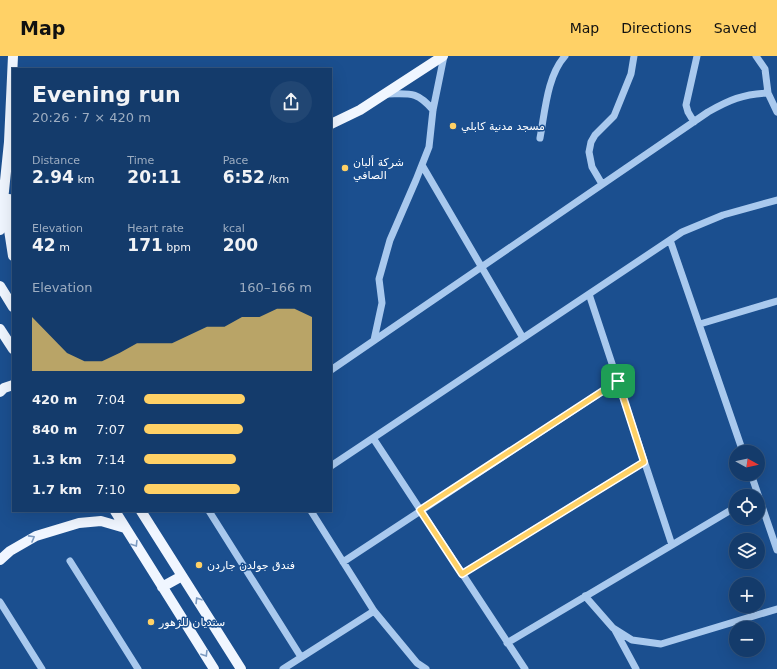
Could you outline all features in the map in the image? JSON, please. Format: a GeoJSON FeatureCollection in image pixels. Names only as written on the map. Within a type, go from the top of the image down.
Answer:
{"type":"FeatureCollection","features":[{"type":"Feature","properties":{"kind":"main road"},"geometry":{"type":"LineString","coordinates":[[13,56],[13,68]]}},
{"type":"Feature","properties":{"kind":"main road"},"geometry":{"type":"LineString","coordinates":[[332,124],[360,110],[444,56]]}},
{"type":"Feature","properties":{"kind":"main road"},"geometry":{"type":"LineString","coordinates":[[0,230],[4,156],[11,142],[12,99]]}},
{"type":"Feature","properties":{"kind":"main road"},"geometry":{"type":"LineString","coordinates":[[4,156],[9,230],[12,250]]}},
{"type":"Feature","properties":{"kind":"main road"},"geometry":{"type":"LineString","coordinates":[[0,286],[12,305]]}},
{"type":"Feature","properties":{"kind":"main road"},"geometry":{"type":"LineString","coordinates":[[0,328],[12,347]]}},
{"type":"Feature","properties":{"kind":"main road"},"geometry":{"type":"LineString","coordinates":[[0,392],[4,388],[12,385]]}},
{"type":"Feature","properties":{"kind":"main road"},"geometry":{"type":"LineString","coordinates":[[116,512],[214,669]]}},
{"type":"Feature","properties":{"kind":"main road"},"geometry":{"type":"LineString","coordinates":[[143,512],[241,669]]}},
{"type":"Feature","properties":{"kind":"main road"},"geometry":{"type":"LineString","coordinates":[[0,560],[10,551],[36,536],[79,523],[101,521],[125,528]]}},
{"type":"Feature","properties":{"kind":"main road"},"geometry":{"type":"LineString","coordinates":[[162,587],[182,576]]}},
{"type":"Feature","properties":{"kind":"street"},"geometry":{"type":"LineString","coordinates":[[374,340],[382,302],[379,279],[390,240],[429,148],[433,110],[444,56]]}},
{"type":"Feature","properties":{"kind":"street"},"geometry":{"type":"LineString","coordinates":[[602,184],[592,167],[589,152],[591,142],[595,135],[614,116],[631,74],[634,56]]}},
{"type":"Feature","properties":{"kind":"street"},"geometry":{"type":"LineString","coordinates":[[694,122],[686,105],[697,56]]}},
{"type":"Feature","properties":{"kind":"street"},"geometry":{"type":"LineString","coordinates":[[756,56],[765,69],[768,93],[777,112]]}},
{"type":"Feature","properties":{"kind":"street"},"geometry":{"type":"LineString","coordinates":[[540,138],[550,84],[562,58]]}},
{"type":"Feature","properties":{"kind":"street"},"geometry":{"type":"LineString","coordinates":[[332,369],[694,122],[728,101],[751,94],[768,93]]}},
{"type":"Feature","properties":{"kind":"street"},"geometry":{"type":"LineString","coordinates":[[384,94],[414,94],[425,100],[433,110]]}},
{"type":"Feature","properties":{"kind":"street"},"geometry":{"type":"LineString","coordinates":[[422,165],[523,338]]}},
{"type":"Feature","properties":{"kind":"street"},"geometry":{"type":"LineString","coordinates":[[332,465],[682,232],[722,215],[777,200]]}},
{"type":"Feature","properties":{"kind":"street"},"geometry":{"type":"LineString","coordinates":[[670,240],[741,445]]}},
{"type":"Feature","properties":{"kind":"street"},"geometry":{"type":"LineString","coordinates":[[589,294],[672,545]]}},
{"type":"Feature","properties":{"kind":"street"},"geometry":{"type":"LineString","coordinates":[[700,324],[777,301]]}},
{"type":"Feature","properties":{"kind":"street"},"geometry":{"type":"LineString","coordinates":[[343,562],[618,381]]}},
{"type":"Feature","properties":{"kind":"street"},"geometry":{"type":"LineString","coordinates":[[373,438],[525,669]]}},
{"type":"Feature","properties":{"kind":"street"},"geometry":{"type":"LineString","coordinates":[[462,574],[644,462]]}},
{"type":"Feature","properties":{"kind":"street"},"geometry":{"type":"LineString","coordinates":[[507,643],[729,511]]}},
{"type":"Feature","properties":{"kind":"street"},"geometry":{"type":"LineString","coordinates":[[210,512],[301,657]]}},
{"type":"Feature","properties":{"kind":"street"},"geometry":{"type":"LineString","coordinates":[[312,512],[374,611],[418,663],[426,669]]}},
{"type":"Feature","properties":{"kind":"street"},"geometry":{"type":"LineString","coordinates":[[765,513],[774,531],[777,550]]}},
{"type":"Feature","properties":{"kind":"street"},"geometry":{"type":"LineString","coordinates":[[70,561],[138,669]]}},
{"type":"Feature","properties":{"kind":"street"},"geometry":{"type":"LineString","coordinates":[[585,596],[614,628],[636,669]]}},
{"type":"Feature","properties":{"kind":"street"},"geometry":{"type":"LineString","coordinates":[[0,602],[42,669]]}},
{"type":"Feature","properties":{"kind":"street"},"geometry":{"type":"LineString","coordinates":[[614,628],[632,640],[661,644],[777,609]]}},
{"type":"Feature","properties":{"kind":"street"},"geometry":{"type":"LineString","coordinates":[[283,669],[374,611]]}},
{"type":"Feature","properties":{"kind":"place","name":"مسجد مدنية كابلي"},"geometry":{"type":"Point","coordinates":[453,126]}},
{"type":"Feature","properties":{"kind":"place","name":"شركة ألبان الصافي"},"geometry":{"type":"Point","coordinates":[345,168]}},
{"type":"Feature","properties":{"kind":"place","name":"فندق جولدن جاردن"},"geometry":{"type":"Point","coordinates":[199,565]}},
{"type":"Feature","properties":{"kind":"place","name":"سنديان للزهور"},"geometry":{"type":"Point","coordinates":[151,622]}},
{"type":"Feature","properties":{"kind":"route"},"geometry":{"type":"LineString","coordinates":[[618,381],[644,462],[462,574],[420,510],[618,381]]}}]}
